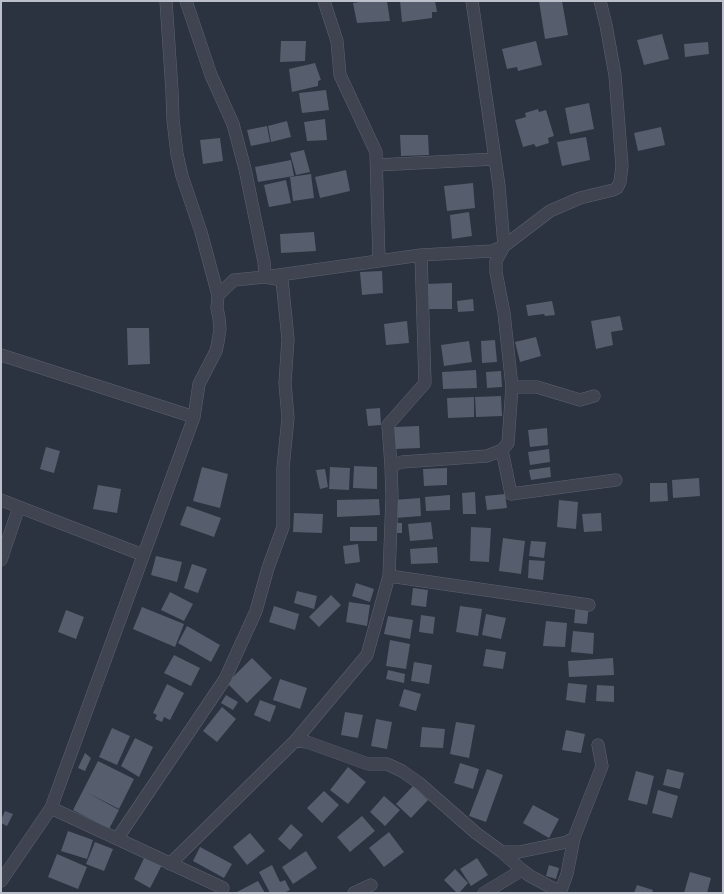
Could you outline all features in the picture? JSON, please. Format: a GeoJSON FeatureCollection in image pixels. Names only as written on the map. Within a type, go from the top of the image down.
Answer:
{"type":"FeatureCollection","features":[{"type":"Feature","properties":{"kind":"street"},"geometry":{"type":"LineString","coordinates":[[1,881],[51,808],[194,417],[199,384],[216,351],[218,342],[220,329],[217,308],[218,295],[201,232],[182,176],[177,154],[173,120],[166,1]]}},
{"type":"Feature","properties":{"kind":"street"},"geometry":{"type":"LineString","coordinates":[[186,1],[211,75],[233,124],[245,170],[264,262],[265,277]]}},
{"type":"Feature","properties":{"kind":"street"},"geometry":{"type":"LineString","coordinates":[[324,1],[337,41],[340,75],[376,152],[379,262]]}},
{"type":"Feature","properties":{"kind":"street"},"geometry":{"type":"LineString","coordinates":[[391,466],[402,462],[487,456],[502,450],[508,443],[512,387],[504,313],[496,272],[496,261],[504,246],[499,186],[472,1]]}},
{"type":"Feature","properties":{"kind":"street"},"geometry":{"type":"LineString","coordinates":[[218,295],[234,280],[379,262],[421,255],[492,251],[504,246],[550,211],[580,198],[617,188],[620,182],[622,166],[615,75],[600,1]]}},
{"type":"Feature","properties":{"kind":"street"},"geometry":{"type":"LineString","coordinates":[[377,165],[495,159]]}},
{"type":"Feature","properties":{"kind":"street"},"geometry":{"type":"LineString","coordinates":[[170,864],[295,741],[367,655],[389,576],[392,497],[388,425],[425,383],[421,255]]}},
{"type":"Feature","properties":{"kind":"street"},"geometry":{"type":"LineString","coordinates":[[117,839],[225,679],[256,611],[268,568],[283,527],[283,468],[288,418],[284,383],[288,339],[282,280],[265,277]]}},
{"type":"Feature","properties":{"kind":"street"},"geometry":{"type":"LineString","coordinates":[[1,355],[194,417]]}},
{"type":"Feature","properties":{"kind":"street"},"geometry":{"type":"LineString","coordinates":[[512,387],[537,387],[580,400],[594,396]]}},
{"type":"Feature","properties":{"kind":"street"},"geometry":{"type":"LineString","coordinates":[[502,450],[511,494],[616,480]]}},
{"type":"Feature","properties":{"kind":"street"},"geometry":{"type":"LineString","coordinates":[[1,500],[143,554]]}},
{"type":"Feature","properties":{"kind":"street"},"geometry":{"type":"LineString","coordinates":[[1,560],[19,507]]}},
{"type":"Feature","properties":{"kind":"street"},"geometry":{"type":"LineString","coordinates":[[389,576],[589,605]]}},
{"type":"Feature","properties":{"kind":"street"},"geometry":{"type":"LineString","coordinates":[[295,741],[307,742],[368,764],[387,764],[402,772],[419,783],[476,833],[502,852],[522,870],[560,892],[567,874],[574,838],[602,766],[598,746]]}},
{"type":"Feature","properties":{"kind":"street"},"geometry":{"type":"LineString","coordinates":[[51,808],[223,888]]}},
{"type":"Feature","properties":{"kind":"street"},"geometry":{"type":"LineString","coordinates":[[502,852],[518,852],[567,842],[574,838]]}},
{"type":"Feature","properties":{"kind":"street"},"geometry":{"type":"LineString","coordinates":[[484,893],[522,870]]}},
{"type":"Feature","properties":{"kind":"street"},"geometry":{"type":"LineString","coordinates":[[354,893],[371,886]]}},
{"type":"Feature","properties":{"kind":"building"},"geometry":{"type":"Polygon","coordinates":[[[365,1],[387,1],[390,21],[357,23],[353,3],[365,1]]]}},
{"type":"Feature","properties":{"kind":"building"},"geometry":{"type":"Polygon","coordinates":[[[400,1],[435,1],[437,12],[432,12],[432,18],[402,22],[400,1]]]}},
{"type":"Feature","properties":{"kind":"building"},"geometry":{"type":"Polygon","coordinates":[[[539,1],[562,1],[568,35],[545,39],[539,1]]]}},
{"type":"Feature","properties":{"kind":"building"},"geometry":{"type":"Polygon","coordinates":[[[662,34],[669,59],[644,65],[637,40],[662,34]]]}},
{"type":"Feature","properties":{"kind":"building"},"geometry":{"type":"Polygon","coordinates":[[[281,41],[306,41],[305,61],[280,62],[281,41]]]}},
{"type":"Feature","properties":{"kind":"building"},"geometry":{"type":"Polygon","coordinates":[[[536,41],[542,65],[518,71],[517,67],[507,69],[502,49],[536,41]]]}},
{"type":"Feature","properties":{"kind":"building"},"geometry":{"type":"Polygon","coordinates":[[[708,42],[709,54],[685,57],[684,44],[708,42]]]}},
{"type":"Feature","properties":{"kind":"building"},"geometry":{"type":"Polygon","coordinates":[[[315,63],[321,80],[318,81],[318,86],[292,92],[289,69],[315,63]]]}},
{"type":"Feature","properties":{"kind":"building"},"geometry":{"type":"Polygon","coordinates":[[[326,90],[329,110],[302,113],[299,93],[326,90]]]}},
{"type":"Feature","properties":{"kind":"building"},"geometry":{"type":"Polygon","coordinates":[[[589,103],[594,129],[570,134],[565,108],[589,103]]]}},
{"type":"Feature","properties":{"kind":"building"},"geometry":{"type":"Polygon","coordinates":[[[538,109],[539,112],[546,110],[554,136],[548,138],[549,143],[536,147],[534,144],[523,147],[515,120],[526,117],[525,113],[538,109]]]}},
{"type":"Feature","properties":{"kind":"building"},"geometry":{"type":"Polygon","coordinates":[[[325,119],[327,140],[307,141],[304,122],[325,119]]]}},
{"type":"Feature","properties":{"kind":"building"},"geometry":{"type":"Polygon","coordinates":[[[287,121],[291,137],[271,142],[268,126],[287,121]]]}},
{"type":"Feature","properties":{"kind":"building"},"geometry":{"type":"Polygon","coordinates":[[[267,126],[270,142],[251,146],[247,130],[267,126]]]}},
{"type":"Feature","properties":{"kind":"building"},"geometry":{"type":"Polygon","coordinates":[[[661,127],[665,145],[638,151],[634,133],[661,127]]]}},
{"type":"Feature","properties":{"kind":"building"},"geometry":{"type":"Polygon","coordinates":[[[400,135],[428,135],[429,155],[401,156],[400,135]]]}},
{"type":"Feature","properties":{"kind":"building"},"geometry":{"type":"Polygon","coordinates":[[[586,137],[590,160],[562,166],[557,142],[586,137]]]}},
{"type":"Feature","properties":{"kind":"building"},"geometry":{"type":"Polygon","coordinates":[[[220,138],[223,161],[203,164],[200,140],[220,138]]]}},
{"type":"Feature","properties":{"kind":"building"},"geometry":{"type":"Polygon","coordinates":[[[304,150],[310,172],[296,175],[290,153],[304,150]]]}},
{"type":"Feature","properties":{"kind":"building"},"geometry":{"type":"Polygon","coordinates":[[[291,160],[294,176],[258,182],[255,167],[291,160]]]}},
{"type":"Feature","properties":{"kind":"building"},"geometry":{"type":"Polygon","coordinates":[[[346,170],[350,191],[320,198],[315,177],[346,170]]]}},
{"type":"Feature","properties":{"kind":"building"},"geometry":{"type":"Polygon","coordinates":[[[311,174],[314,198],[293,201],[290,177],[311,174]]]}},
{"type":"Feature","properties":{"kind":"building"},"geometry":{"type":"Polygon","coordinates":[[[286,180],[291,203],[269,207],[264,185],[286,180]]]}},
{"type":"Feature","properties":{"kind":"building"},"geometry":{"type":"Polygon","coordinates":[[[473,183],[475,208],[447,211],[444,186],[473,183]]]}},
{"type":"Feature","properties":{"kind":"building"},"geometry":{"type":"Polygon","coordinates":[[[469,212],[472,236],[452,239],[450,215],[469,212]]]}},
{"type":"Feature","properties":{"kind":"building"},"geometry":{"type":"Polygon","coordinates":[[[314,232],[316,251],[281,253],[280,234],[314,232]]]}},
{"type":"Feature","properties":{"kind":"building"},"geometry":{"type":"Polygon","coordinates":[[[382,271],[383,293],[362,295],[360,272],[382,271]]]}},
{"type":"Feature","properties":{"kind":"building"},"geometry":{"type":"Polygon","coordinates":[[[452,283],[452,309],[425,309],[425,284],[452,283]]]}},
{"type":"Feature","properties":{"kind":"building"},"geometry":{"type":"Polygon","coordinates":[[[473,299],[474,311],[458,312],[457,301],[473,299]]]}},
{"type":"Feature","properties":{"kind":"building"},"geometry":{"type":"Polygon","coordinates":[[[552,301],[555,315],[545,316],[544,314],[528,316],[526,305],[552,301]]]}},
{"type":"Feature","properties":{"kind":"building"},"geometry":{"type":"Polygon","coordinates":[[[620,316],[623,330],[611,332],[613,345],[596,349],[591,321],[620,316]]]}},
{"type":"Feature","properties":{"kind":"building"},"geometry":{"type":"Polygon","coordinates":[[[407,321],[409,343],[386,345],[384,324],[407,321]]]}},
{"type":"Feature","properties":{"kind":"building"},"geometry":{"type":"Polygon","coordinates":[[[127,328],[149,328],[150,364],[128,365],[127,328]]]}},
{"type":"Feature","properties":{"kind":"building"},"geometry":{"type":"Polygon","coordinates":[[[536,337],[541,356],[520,362],[515,342],[536,337]]]}},
{"type":"Feature","properties":{"kind":"building"},"geometry":{"type":"Polygon","coordinates":[[[495,340],[497,362],[482,363],[481,341],[495,340]]]}},
{"type":"Feature","properties":{"kind":"building"},"geometry":{"type":"Polygon","coordinates":[[[469,341],[472,362],[444,366],[441,345],[469,341]]]}},
{"type":"Feature","properties":{"kind":"building"},"geometry":{"type":"Polygon","coordinates":[[[476,370],[477,388],[443,389],[442,372],[476,370]]]}},
{"type":"Feature","properties":{"kind":"building"},"geometry":{"type":"Polygon","coordinates":[[[501,371],[502,387],[487,388],[486,372],[501,371]]]}},
{"type":"Feature","properties":{"kind":"building"},"geometry":{"type":"Polygon","coordinates":[[[501,396],[502,416],[476,417],[475,397],[501,396]]]}},
{"type":"Feature","properties":{"kind":"building"},"geometry":{"type":"Polygon","coordinates":[[[474,397],[474,417],[448,418],[447,398],[474,397]]]}},
{"type":"Feature","properties":{"kind":"building"},"geometry":{"type":"Polygon","coordinates":[[[380,408],[381,425],[368,426],[366,409],[380,408]]]}},
{"type":"Feature","properties":{"kind":"building"},"geometry":{"type":"Polygon","coordinates":[[[419,426],[420,448],[395,449],[394,427],[419,426]]]}},
{"type":"Feature","properties":{"kind":"building"},"geometry":{"type":"Polygon","coordinates":[[[547,428],[548,445],[530,447],[528,430],[547,428]]]}},
{"type":"Feature","properties":{"kind":"building"},"geometry":{"type":"Polygon","coordinates":[[[46,447],[60,451],[54,473],[40,469],[46,447]]]}},
{"type":"Feature","properties":{"kind":"building"},"geometry":{"type":"Polygon","coordinates":[[[549,449],[550,462],[530,465],[528,452],[549,449]]]}},
{"type":"Feature","properties":{"kind":"building"},"geometry":{"type":"Polygon","coordinates":[[[354,466],[377,467],[377,489],[353,488],[354,466]]]}},
{"type":"Feature","properties":{"kind":"building"},"geometry":{"type":"Polygon","coordinates":[[[202,467],[228,474],[220,508],[193,501],[202,467]]]}},
{"type":"Feature","properties":{"kind":"building"},"geometry":{"type":"Polygon","coordinates":[[[330,467],[350,468],[349,490],[329,489],[330,467]]]}},
{"type":"Feature","properties":{"kind":"building"},"geometry":{"type":"Polygon","coordinates":[[[550,467],[551,477],[531,480],[529,470],[550,467]]]}},
{"type":"Feature","properties":{"kind":"building"},"geometry":{"type":"Polygon","coordinates":[[[447,468],[447,485],[424,486],[423,469],[447,468]]]}},
{"type":"Feature","properties":{"kind":"building"},"geometry":{"type":"Polygon","coordinates":[[[325,469],[328,487],[320,489],[316,470],[325,469]]]}},
{"type":"Feature","properties":{"kind":"building"},"geometry":{"type":"Polygon","coordinates":[[[699,478],[700,496],[673,498],[672,480],[699,478]]]}},
{"type":"Feature","properties":{"kind":"building"},"geometry":{"type":"Polygon","coordinates":[[[650,483],[667,483],[668,501],[650,502],[650,483]]]}},
{"type":"Feature","properties":{"kind":"building"},"geometry":{"type":"Polygon","coordinates":[[[98,485],[121,489],[117,513],[93,509],[98,485]]]}},
{"type":"Feature","properties":{"kind":"building"},"geometry":{"type":"Polygon","coordinates":[[[475,492],[476,514],[463,514],[462,493],[475,492]]]}},
{"type":"Feature","properties":{"kind":"building"},"geometry":{"type":"Polygon","coordinates":[[[505,494],[507,508],[487,510],[485,496],[505,494]]]}},
{"type":"Feature","properties":{"kind":"building"},"geometry":{"type":"Polygon","coordinates":[[[450,495],[450,510],[426,511],[425,497],[450,495]]]}},
{"type":"Feature","properties":{"kind":"building"},"geometry":{"type":"Polygon","coordinates":[[[420,498],[421,516],[395,518],[393,500],[420,498]]]}},
{"type":"Feature","properties":{"kind":"building"},"geometry":{"type":"Polygon","coordinates":[[[379,499],[380,515],[337,517],[337,500],[379,499]]]}},
{"type":"Feature","properties":{"kind":"building"},"geometry":{"type":"Polygon","coordinates":[[[559,500],[578,502],[576,529],[557,527],[559,500]]]}},
{"type":"Feature","properties":{"kind":"building"},"geometry":{"type":"Polygon","coordinates":[[[187,506],[221,518],[214,537],[180,525],[187,506]]]}},
{"type":"Feature","properties":{"kind":"building"},"geometry":{"type":"Polygon","coordinates":[[[294,513],[323,514],[322,533],[293,532],[294,513]]]}},
{"type":"Feature","properties":{"kind":"building"},"geometry":{"type":"Polygon","coordinates":[[[601,513],[602,531],[584,532],[582,514],[601,513]]]}},
{"type":"Feature","properties":{"kind":"building"},"geometry":{"type":"Polygon","coordinates":[[[431,522],[433,539],[410,541],[408,524],[431,522]]]}},
{"type":"Feature","properties":{"kind":"building"},"geometry":{"type":"Polygon","coordinates":[[[394,523],[402,523],[402,533],[394,533],[394,523]]]}},
{"type":"Feature","properties":{"kind":"building"},"geometry":{"type":"Polygon","coordinates":[[[350,527],[377,527],[377,541],[350,541],[350,527]]]}},
{"type":"Feature","properties":{"kind":"building"},"geometry":{"type":"Polygon","coordinates":[[[471,527],[491,528],[489,562],[470,561],[471,527]]]}},
{"type":"Feature","properties":{"kind":"building"},"geometry":{"type":"Polygon","coordinates":[[[503,538],[525,541],[521,574],[499,571],[503,538]]]}},
{"type":"Feature","properties":{"kind":"building"},"geometry":{"type":"Polygon","coordinates":[[[531,541],[546,542],[544,558],[529,556],[531,541]]]}},
{"type":"Feature","properties":{"kind":"building"},"geometry":{"type":"Polygon","coordinates":[[[358,544],[360,562],[345,564],[343,546],[358,544]]]}},
{"type":"Feature","properties":{"kind":"building"},"geometry":{"type":"Polygon","coordinates":[[[437,547],[438,563],[411,564],[410,549],[437,547]]]}},
{"type":"Feature","properties":{"kind":"building"},"geometry":{"type":"Polygon","coordinates":[[[156,556],[182,562],[177,582],[151,575],[156,556]]]}},
{"type":"Feature","properties":{"kind":"building"},"geometry":{"type":"Polygon","coordinates":[[[529,560],[545,561],[543,580],[528,578],[529,560]]]}},
{"type":"Feature","properties":{"kind":"building"},"geometry":{"type":"Polygon","coordinates":[[[192,564],[207,569],[198,593],[184,588],[192,564]]]}},
{"type":"Feature","properties":{"kind":"building"},"geometry":{"type":"Polygon","coordinates":[[[356,583],[374,589],[370,602],[352,596],[356,583]]]}},
{"type":"Feature","properties":{"kind":"building"},"geometry":{"type":"Polygon","coordinates":[[[413,588],[428,590],[426,607],[411,605],[413,588]]]}},
{"type":"Feature","properties":{"kind":"building"},"geometry":{"type":"Polygon","coordinates":[[[297,591],[317,596],[314,609],[294,603],[297,591]]]}},
{"type":"Feature","properties":{"kind":"building"},"geometry":{"type":"Polygon","coordinates":[[[170,592],[193,604],[184,621],[161,610],[170,592]]]}},
{"type":"Feature","properties":{"kind":"building"},"geometry":{"type":"Polygon","coordinates":[[[331,595],[341,605],[319,627],[309,617],[331,595]]]}},
{"type":"Feature","properties":{"kind":"building"},"geometry":{"type":"Polygon","coordinates":[[[349,602],[370,605],[367,626],[346,622],[349,602]]]}},
{"type":"Feature","properties":{"kind":"building"},"geometry":{"type":"Polygon","coordinates":[[[576,603],[589,605],[587,624],[574,623],[576,603]]]}},
{"type":"Feature","properties":{"kind":"building"},"geometry":{"type":"Polygon","coordinates":[[[274,606],[299,614],[295,630],[269,622],[274,606]]]}},
{"type":"Feature","properties":{"kind":"building"},"geometry":{"type":"Polygon","coordinates":[[[460,606],[482,609],[478,636],[456,632],[460,606]]]}},
{"type":"Feature","properties":{"kind":"building"},"geometry":{"type":"Polygon","coordinates":[[[142,607],[184,624],[175,647],[133,629],[142,607]]]}},
{"type":"Feature","properties":{"kind":"building"},"geometry":{"type":"Polygon","coordinates":[[[66,610],[84,617],[76,639],[58,632],[66,610]]]}},
{"type":"Feature","properties":{"kind":"building"},"geometry":{"type":"Polygon","coordinates":[[[486,614],[506,618],[501,639],[482,635],[486,614]]]}},
{"type":"Feature","properties":{"kind":"building"},"geometry":{"type":"Polygon","coordinates":[[[421,615],[435,617],[433,634],[419,632],[421,615]]]}},
{"type":"Feature","properties":{"kind":"building"},"geometry":{"type":"Polygon","coordinates":[[[388,616],[413,620],[410,639],[384,634],[388,616]]]}},
{"type":"Feature","properties":{"kind":"building"},"geometry":{"type":"Polygon","coordinates":[[[546,621],[567,623],[565,647],[543,646],[546,621]]]}},
{"type":"Feature","properties":{"kind":"building"},"geometry":{"type":"Polygon","coordinates":[[[187,626],[220,645],[211,662],[178,643],[187,626]]]}},
{"type":"Feature","properties":{"kind":"building"},"geometry":{"type":"Polygon","coordinates":[[[573,631],[594,633],[593,654],[571,652],[573,631]]]}},
{"type":"Feature","properties":{"kind":"building"},"geometry":{"type":"Polygon","coordinates":[[[390,640],[410,644],[406,669],[386,666],[390,640]]]}},
{"type":"Feature","properties":{"kind":"building"},"geometry":{"type":"Polygon","coordinates":[[[486,649],[506,652],[503,669],[483,666],[486,649]]]}},
{"type":"Feature","properties":{"kind":"building"},"geometry":{"type":"Polygon","coordinates":[[[174,655],[200,668],[191,686],[164,673],[174,655]]]}},
{"type":"Feature","properties":{"kind":"building"},"geometry":{"type":"Polygon","coordinates":[[[252,658],[272,678],[247,703],[227,683],[252,658]]]}},
{"type":"Feature","properties":{"kind":"building"},"geometry":{"type":"Polygon","coordinates":[[[613,658],[614,675],[569,677],[568,661],[613,658]]]}},
{"type":"Feature","properties":{"kind":"building"},"geometry":{"type":"Polygon","coordinates":[[[414,662],[432,665],[429,684],[411,681],[414,662]]]}},
{"type":"Feature","properties":{"kind":"building"},"geometry":{"type":"Polygon","coordinates":[[[388,670],[405,674],[404,683],[386,679],[388,670]]]}},
{"type":"Feature","properties":{"kind":"building"},"geometry":{"type":"Polygon","coordinates":[[[280,679],[307,688],[300,709],[273,700],[280,679]]]}},
{"type":"Feature","properties":{"kind":"building"},"geometry":{"type":"Polygon","coordinates":[[[568,683],[587,685],[585,703],[566,700],[568,683]]]}},
{"type":"Feature","properties":{"kind":"building"},"geometry":{"type":"Polygon","coordinates":[[[167,684],[184,693],[170,720],[164,717],[162,722],[155,719],[157,715],[153,713],[167,684]]]}},
{"type":"Feature","properties":{"kind":"building"},"geometry":{"type":"Polygon","coordinates":[[[597,685],[614,686],[614,702],[596,701],[597,685]]]}},
{"type":"Feature","properties":{"kind":"building"},"geometry":{"type":"Polygon","coordinates":[[[404,689],[421,694],[416,711],[399,706],[404,689]]]}},
{"type":"Feature","properties":{"kind":"building"},"geometry":{"type":"Polygon","coordinates":[[[226,695],[238,702],[233,710],[221,703],[226,695]]]}},
{"type":"Feature","properties":{"kind":"building"},"geometry":{"type":"Polygon","coordinates":[[[260,700],[276,706],[270,722],[254,715],[260,700]]]}},
{"type":"Feature","properties":{"kind":"building"},"geometry":{"type":"Polygon","coordinates":[[[222,707],[236,719],[217,742],[203,731],[222,707]]]}},
{"type":"Feature","properties":{"kind":"building"},"geometry":{"type":"Polygon","coordinates":[[[345,712],[363,715],[358,738],[341,735],[345,712]]]}},
{"type":"Feature","properties":{"kind":"building"},"geometry":{"type":"Polygon","coordinates":[[[376,719],[392,722],[387,749],[371,746],[376,719]]]}},
{"type":"Feature","properties":{"kind":"building"},"geometry":{"type":"Polygon","coordinates":[[[456,722],[475,725],[469,758],[450,754],[456,722]]]}},
{"type":"Feature","properties":{"kind":"building"},"geometry":{"type":"Polygon","coordinates":[[[422,727],[445,729],[443,748],[420,747],[422,727]]]}},
{"type":"Feature","properties":{"kind":"building"},"geometry":{"type":"Polygon","coordinates":[[[112,728],[130,736],[117,765],[99,757],[112,728]]]}},
{"type":"Feature","properties":{"kind":"building"},"geometry":{"type":"Polygon","coordinates":[[[566,730],[585,734],[581,753],[562,750],[566,730]]]}},
{"type":"Feature","properties":{"kind":"building"},"geometry":{"type":"Polygon","coordinates":[[[135,738],[153,747],[139,777],[121,766],[135,738]]]}},
{"type":"Feature","properties":{"kind":"building"},"geometry":{"type":"Polygon","coordinates":[[[85,753],[91,758],[85,771],[78,768],[85,753]]]}},
{"type":"Feature","properties":{"kind":"building"},"geometry":{"type":"Polygon","coordinates":[[[98,761],[134,779],[119,809],[86,792],[119,810],[109,829],[73,810],[98,761]]]}},
{"type":"Feature","properties":{"kind":"building"},"geometry":{"type":"Polygon","coordinates":[[[460,763],[479,769],[473,789],[454,783],[460,763]]]}},
{"type":"Feature","properties":{"kind":"building"},"geometry":{"type":"Polygon","coordinates":[[[348,767],[366,782],[348,804],[330,790],[348,767]]]}},
{"type":"Feature","properties":{"kind":"building"},"geometry":{"type":"Polygon","coordinates":[[[487,769],[503,775],[486,822],[469,816],[487,769]]]}},
{"type":"Feature","properties":{"kind":"building"},"geometry":{"type":"Polygon","coordinates":[[[667,769],[684,773],[680,789],[663,785],[667,769]]]}},
{"type":"Feature","properties":{"kind":"building"},"geometry":{"type":"Polygon","coordinates":[[[636,771],[654,776],[647,805],[628,800],[636,771]]]}},
{"type":"Feature","properties":{"kind":"building"},"geometry":{"type":"Polygon","coordinates":[[[413,786],[428,800],[411,818],[396,804],[413,786]]]}},
{"type":"Feature","properties":{"kind":"building"},"geometry":{"type":"Polygon","coordinates":[[[658,790],[678,796],[672,818],[652,813],[658,790]]]}},
{"type":"Feature","properties":{"kind":"building"},"geometry":{"type":"Polygon","coordinates":[[[324,791],[339,805],[322,823],[307,808],[324,791]]]}},
{"type":"Feature","properties":{"kind":"building"},"geometry":{"type":"Polygon","coordinates":[[[384,796],[400,810],[385,826],[370,812],[384,796]]]}},
{"type":"Feature","properties":{"kind":"building"},"geometry":{"type":"Polygon","coordinates":[[[533,805],[559,819],[549,838],[523,823],[533,805]]]}},
{"type":"Feature","properties":{"kind":"building"},"geometry":{"type":"Polygon","coordinates":[[[5,811],[13,814],[7,826],[1,823],[5,811]]]}},
{"type":"Feature","properties":{"kind":"building"},"geometry":{"type":"Polygon","coordinates":[[[362,816],[375,831],[350,852],[337,837],[362,816]]]}},
{"type":"Feature","properties":{"kind":"building"},"geometry":{"type":"Polygon","coordinates":[[[291,824],[303,835],[290,850],[278,839],[291,824]]]}},
{"type":"Feature","properties":{"kind":"building"},"geometry":{"type":"Polygon","coordinates":[[[68,831],[93,840],[87,859],[61,851],[68,831]]]}},
{"type":"Feature","properties":{"kind":"building"},"geometry":{"type":"Polygon","coordinates":[[[389,832],[404,852],[384,867],[369,848],[389,832]]]}},
{"type":"Feature","properties":{"kind":"building"},"geometry":{"type":"Polygon","coordinates":[[[250,833],[265,851],[247,865],[233,847],[250,833]]]}},
{"type":"Feature","properties":{"kind":"building"},"geometry":{"type":"Polygon","coordinates":[[[95,842],[113,849],[104,871],[86,864],[95,842]]]}},
{"type":"Feature","properties":{"kind":"building"},"geometry":{"type":"Polygon","coordinates":[[[200,847],[232,864],[224,878],[193,861],[200,847]]]}},
{"type":"Feature","properties":{"kind":"building"},"geometry":{"type":"Polygon","coordinates":[[[306,851],[317,868],[293,884],[282,867],[306,851]]]}},
{"type":"Feature","properties":{"kind":"building"},"geometry":{"type":"Polygon","coordinates":[[[57,854],[87,867],[78,889],[48,877],[57,854]]]}},
{"type":"Feature","properties":{"kind":"building"},"geometry":{"type":"Polygon","coordinates":[[[146,854],[163,863],[150,888],[134,879],[146,854]]]}},
{"type":"Feature","properties":{"kind":"building"},"geometry":{"type":"Polygon","coordinates":[[[477,858],[488,875],[471,886],[460,869],[477,858]]]}},
{"type":"Feature","properties":{"kind":"building"},"geometry":{"type":"Polygon","coordinates":[[[272,865],[280,882],[285,880],[290,890],[284,893],[270,893],[259,872],[272,865]]]}},
{"type":"Feature","properties":{"kind":"building"},"geometry":{"type":"Polygon","coordinates":[[[549,865],[559,868],[556,879],[546,876],[549,865]]]}},
{"type":"Feature","properties":{"kind":"building"},"geometry":{"type":"Polygon","coordinates":[[[455,869],[468,883],[459,893],[457,893],[444,880],[455,869]]]}},
{"type":"Feature","properties":{"kind":"building"},"geometry":{"type":"Polygon","coordinates":[[[690,872],[711,878],[707,893],[684,893],[690,872]]]}},
{"type":"Feature","properties":{"kind":"building"},"geometry":{"type":"Polygon","coordinates":[[[258,881],[265,893],[235,893],[258,881]]]}},
{"type":"Feature","properties":{"kind":"building"},"geometry":{"type":"Polygon","coordinates":[[[637,885],[653,890],[652,893],[634,893],[637,885]]]}}]}
